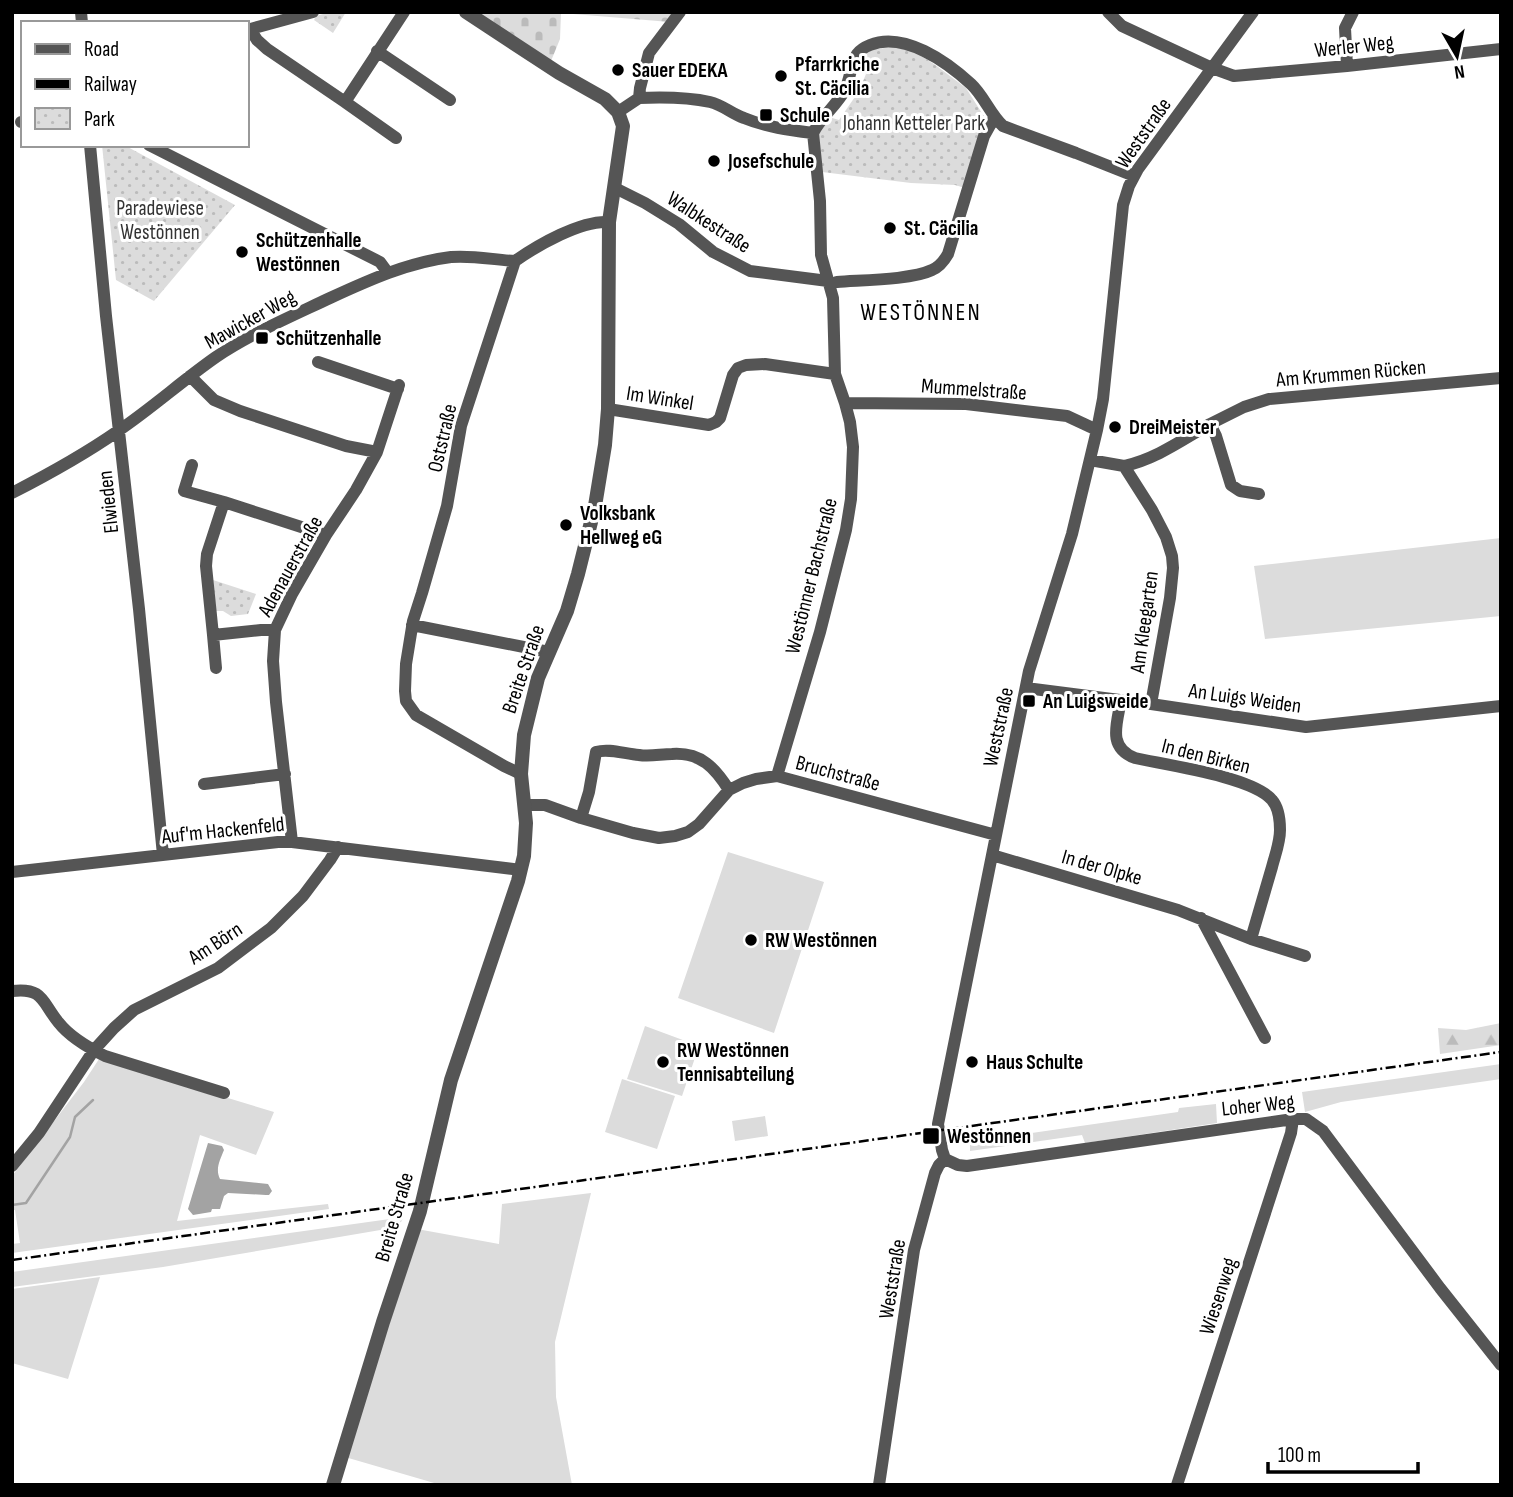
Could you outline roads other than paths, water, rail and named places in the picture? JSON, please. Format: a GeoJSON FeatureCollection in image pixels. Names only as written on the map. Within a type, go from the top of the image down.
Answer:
{"type":"FeatureCollection","features":[{"type":"Feature","properties":{"kind":"street"},"geometry":{"type":"LineString","coordinates":[[313,12],[248,30],[267,49],[396,138]]}},
{"type":"Feature","properties":{"kind":"street"},"geometry":{"type":"LineString","coordinates":[[345,102],[404,12]]}},
{"type":"Feature","properties":{"kind":"street"},"geometry":{"type":"LineString","coordinates":[[466,12],[559,73],[605,99],[618,112],[639,98],[708,101],[721,105],[741,118],[764,125],[813,133],[845,89],[862,48],[887,42],[914,47],[928,52],[953,68],[972,85],[1003,126],[1133,176]]}},
{"type":"Feature","properties":{"kind":"street"},"geometry":{"type":"LineString","coordinates":[[639,98],[649,53],[680,12]]}},
{"type":"Feature","properties":{"kind":"street","name":"Werler Weg"},"geometry":{"type":"LineString","coordinates":[[1108,12],[1122,26],[1234,76],[1501,49]]}},
{"type":"Feature","properties":{"kind":"street","name":"Weststraße"},"geometry":{"type":"LineString","coordinates":[[879,1485],[914,1250],[934,1173],[945,1159],[938,1124],[1029,671],[1072,534],[1103,399],[1123,205],[1133,176],[1253,12]]}},
{"type":"Feature","properties":{"kind":"street"},"geometry":{"type":"LineString","coordinates":[[1347,66],[1345,28],[1353,12]]}},
{"type":"Feature","properties":{"kind":"street"},"geometry":{"type":"LineString","coordinates":[[377,51],[450,100]]}},
{"type":"Feature","properties":{"kind":"street","name":"Breite Straße"},"geometry":{"type":"LineString","coordinates":[[333,1485],[420,1210],[451,1080],[524,856],[526,823],[521,774],[527,716],[538,678],[570,599],[595,506],[604,445],[608,409],[609,222],[623,126],[618,112]]}},
{"type":"Feature","properties":{"kind":"street","name":"Walbkestraße"},"geometry":{"type":"LineString","coordinates":[[615,188],[679,224],[713,252],[750,271],[833,282],[915,276],[930,271],[944,261],[948,254],[984,136],[995,118]]}},
{"type":"Feature","properties":{"kind":"street","name":"Westönner Bachstraße"},"geometry":{"type":"LineString","coordinates":[[777,776],[820,632],[851,499],[853,447],[850,422],[835,374],[833,282],[821,255],[820,201],[813,133]]}},
{"type":"Feature","properties":{"kind":"street","name":"Elwieden"},"geometry":{"type":"LineString","coordinates":[[90,147],[163,855]]}},
{"type":"Feature","properties":{"kind":"street"},"geometry":{"type":"LineString","coordinates":[[153,147],[380,262],[388,273]]}},
{"type":"Feature","properties":{"kind":"street"},"geometry":{"type":"LineString","coordinates":[[515,261],[578,227],[609,222]]}},
{"type":"Feature","properties":{"kind":"street","name":"Mawicker Weg"},"geometry":{"type":"LineString","coordinates":[[12,493],[120,430],[227,350],[345,291],[388,273],[453,257],[515,261]]}},
{"type":"Feature","properties":{"kind":"street","name":"Oststraße"},"geometry":{"type":"LineString","coordinates":[[515,261],[461,426],[447,506],[412,625],[405,691],[406,701],[416,715],[521,774]]}},
{"type":"Feature","properties":{"kind":"street","name":"Adenauerstraße"},"geometry":{"type":"LineString","coordinates":[[292,842],[276,702],[273,661],[275,630],[292,594],[377,452],[399,387],[318,362]]}},
{"type":"Feature","properties":{"kind":"street","name":"Im Winkel"},"geometry":{"type":"LineString","coordinates":[[608,409],[709,425],[720,418],[733,375],[746,365],[765,364],[835,374]]}},
{"type":"Feature","properties":{"kind":"street"},"geometry":{"type":"LineString","coordinates":[[190,376],[214,400],[240,411],[346,446],[377,452]]}},
{"type":"Feature","properties":{"kind":"street","name":"Am Krummen Rücken"},"geometry":{"type":"LineString","coordinates":[[1124,466],[1154,457],[1210,424],[1244,407],[1269,399],[1501,378]]}},
{"type":"Feature","properties":{"kind":"street","name":"Mummelstraße"},"geometry":{"type":"LineString","coordinates":[[845,403],[966,404],[1068,416],[1097,430]]}},
{"type":"Feature","properties":{"kind":"street"},"geometry":{"type":"LineString","coordinates":[[1210,424],[1231,485],[1240,491],[1259,494]]}},
{"type":"Feature","properties":{"kind":"street"},"geometry":{"type":"LineString","coordinates":[[1090,460],[1124,466]]}},
{"type":"Feature","properties":{"kind":"street"},"geometry":{"type":"LineString","coordinates":[[192,464],[184,491],[326,535]]}},
{"type":"Feature","properties":{"kind":"street","name":"Am Kleegarten"},"geometry":{"type":"LineString","coordinates":[[1124,466],[1161,528],[1172,556],[1170,598],[1151,704]]}},
{"type":"Feature","properties":{"kind":"street"},"geometry":{"type":"LineString","coordinates":[[216,668],[206,566],[207,554],[224,502]]}},
{"type":"Feature","properties":{"kind":"street"},"geometry":{"type":"LineString","coordinates":[[412,625],[549,652]]}},
{"type":"Feature","properties":{"kind":"street"},"geometry":{"type":"LineString","coordinates":[[213,635],[275,630]]}},
{"type":"Feature","properties":{"kind":"street","name":"An Luigs Weiden"},"geometry":{"type":"LineString","coordinates":[[1026,688],[1306,727],[1501,706]]}},
{"type":"Feature","properties":{"kind":"street","name":"In den Birken"},"geometry":{"type":"LineString","coordinates":[[1121,700],[1115,736],[1121,750],[1127,755],[1241,782],[1271,798],[1277,807],[1280,818],[1279,842],[1251,939]]}},
{"type":"Feature","properties":{"kind":"street"},"geometry":{"type":"LineString","coordinates":[[581,818],[596,752],[603,750],[643,756],[693,755],[711,767],[729,790]]}},
{"type":"Feature","properties":{"kind":"street"},"geometry":{"type":"LineString","coordinates":[[204,784],[285,774]]}},
{"type":"Feature","properties":{"kind":"street","name":"Bruchstraße"},"geometry":{"type":"LineString","coordinates":[[525,805],[545,805],[581,818],[659,838],[688,832],[699,824],[729,790],[756,779],[777,776],[996,835]]}},
{"type":"Feature","properties":{"kind":"street","name":"Auf'm Hackenfeld"},"geometry":{"type":"LineString","coordinates":[[12,872],[278,842],[521,870]]}},
{"type":"Feature","properties":{"kind":"street","name":"Am Börn"},"geometry":{"type":"LineString","coordinates":[[12,1167],[40,1133],[94,1051],[114,1028],[134,1010],[218,968],[271,928],[303,896],[338,847]]}},
{"type":"Feature","properties":{"kind":"street","name":"In der Olpke"},"geometry":{"type":"LineString","coordinates":[[992,855],[1201,918],[1251,939],[1304,956]]}},
{"type":"Feature","properties":{"kind":"street"},"geometry":{"type":"LineString","coordinates":[[1201,918],[1265,1038]]}},
{"type":"Feature","properties":{"kind":"street"},"geometry":{"type":"LineString","coordinates":[[12,991],[36,992],[59,1023],[94,1051],[224,1093]]}},
{"type":"Feature","properties":{"kind":"street","name":"Wiesenweg"},"geometry":{"type":"LineString","coordinates":[[1177,1485],[1291,1133],[1293,1119]]}},
{"type":"Feature","properties":{"kind":"street","name":"Loher Weg"},"geometry":{"type":"LineString","coordinates":[[945,1159],[967,1166],[1306,1119],[1323,1131],[1501,1365]]}},
{"type":"Feature","properties":{"kind":"waterway"},"geometry":{"type":"LineString","coordinates":[[12,1205],[26,1203],[70,1137],[75,1117],[93,1100]]}},
{"type":"Feature","properties":{"kind":"railway"},"geometry":{"type":"LineString","coordinates":[[12,1260],[1501,1052]]}},
{"type":"Feature","properties":{"kind":"place","name":"Sauer EDEKA"},"geometry":{"type":"Point","coordinates":[618,70]}},
{"type":"Feature","properties":{"kind":"place","name":"Pfarrkriche St. Cäcilia"},"geometry":{"type":"Point","coordinates":[781,76]}},
{"type":"Feature","properties":{"kind":"place","name":"Schule"},"geometry":{"type":"Point","coordinates":[766,115]}},
{"type":"Feature","properties":{"kind":"place","name":"Josefschule"},"geometry":{"type":"Point","coordinates":[714,161]}},
{"type":"Feature","properties":{"kind":"place","name":"St. Cäcilia"},"geometry":{"type":"Point","coordinates":[890,228]}},
{"type":"Feature","properties":{"kind":"place","name":"Schützenhalle Westönnen"},"geometry":{"type":"Point","coordinates":[242,252]}},
{"type":"Feature","properties":{"kind":"place","name":"Schützenhalle"},"geometry":{"type":"Point","coordinates":[262,338]}},
{"type":"Feature","properties":{"kind":"place","name":"DreiMeister"},"geometry":{"type":"Point","coordinates":[1115,427]}},
{"type":"Feature","properties":{"kind":"place","name":"Volksbank Hellweg eG"},"geometry":{"type":"Point","coordinates":[566,525]}},
{"type":"Feature","properties":{"kind":"place","name":"An Luigsweide"},"geometry":{"type":"Point","coordinates":[1029,701]}},
{"type":"Feature","properties":{"kind":"place","name":"RW Westönnen"},"geometry":{"type":"Point","coordinates":[751,940]}},
{"type":"Feature","properties":{"kind":"place","name":"RW Westönnen Tennisabteilung"},"geometry":{"type":"Point","coordinates":[663,1062]}},
{"type":"Feature","properties":{"kind":"place","name":"Haus Schulte"},"geometry":{"type":"Point","coordinates":[972,1062]}},
{"type":"Feature","properties":{"kind":"place","name":"Westönnen"},"geometry":{"type":"Point","coordinates":[931,1136]}},
{"type":"Feature","properties":{"kind":"district","name":"WESTÖNNEN"},"geometry":{"type":"Point","coordinates":[921,312]}},
{"type":"Feature","properties":{"kind":"park label","name":"Johann Ketteler Park"},"geometry":{"type":"Point","coordinates":[914,123]}},
{"type":"Feature","properties":{"kind":"park label","name":"Paradewiese Westönnen"},"geometry":{"type":"Point","coordinates":[160,220]}}]}
